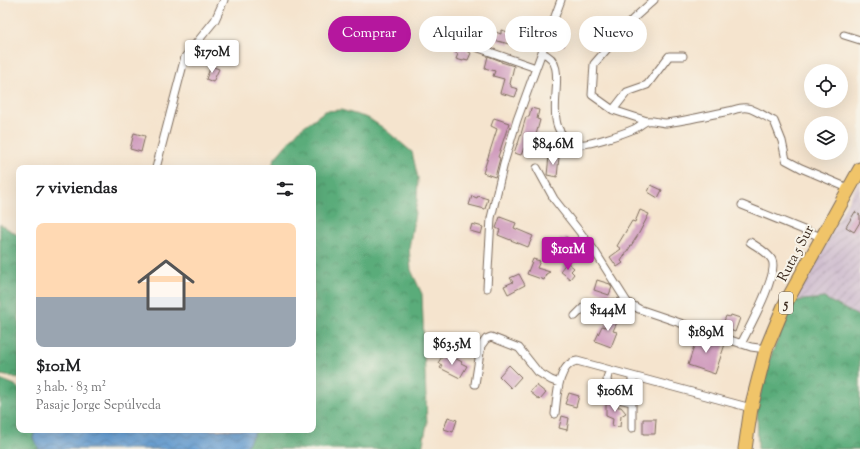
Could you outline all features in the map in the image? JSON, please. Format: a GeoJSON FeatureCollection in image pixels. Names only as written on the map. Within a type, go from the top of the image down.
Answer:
{"type":"FeatureCollection","features":[{"type":"Feature","properties":{"kind":"highway","name":"Ruta 5 Sur"},"geometry":{"type":"LineString","coordinates":[[745,449],[751,408],[766,349],[784,306],[848,188],[860,169]]}},
{"type":"Feature","properties":{"kind":"street"},"geometry":{"type":"LineString","coordinates":[[157,165],[185,57],[215,20],[224,0]]}},
{"type":"Feature","properties":{"kind":"street"},"geometry":{"type":"LineString","coordinates":[[487,288],[491,218],[517,120],[561,0]]}},
{"type":"Feature","properties":{"kind":"street"},"geometry":{"type":"LineString","coordinates":[[654,0],[633,19],[594,64],[592,95],[613,110],[647,121],[665,123],[747,108],[774,121],[782,141],[786,160],[848,188]]}},
{"type":"Feature","properties":{"kind":"street"},"geometry":{"type":"LineString","coordinates":[[844,35],[860,40]]}},
{"type":"Feature","properties":{"kind":"street"},"geometry":{"type":"LineString","coordinates":[[490,52],[536,68]]}},
{"type":"Feature","properties":{"kind":"street"},"geometry":{"type":"LineString","coordinates":[[542,53],[550,55],[555,62],[557,74],[555,106],[557,124],[564,137],[573,142],[586,144],[635,129],[647,121]]}},
{"type":"Feature","properties":{"kind":"street"},"geometry":{"type":"LineString","coordinates":[[613,110],[627,92],[647,85],[669,56],[683,56]]}},
{"type":"Feature","properties":{"kind":"street"},"geometry":{"type":"LineString","coordinates":[[537,168],[554,199],[594,250],[628,302],[639,309],[741,344],[766,349]]}},
{"type":"Feature","properties":{"kind":"street"},"geometry":{"type":"LineString","coordinates":[[742,205],[821,237]]}},
{"type":"Feature","properties":{"kind":"street"},"geometry":{"type":"LineString","coordinates":[[741,344],[769,284],[774,265],[772,259],[766,253],[750,242]]}},
{"type":"Feature","properties":{"kind":"street"},"geometry":{"type":"LineString","coordinates":[[575,316],[588,304],[628,302]]}},
{"type":"Feature","properties":{"kind":"street"},"geometry":{"type":"LineString","coordinates":[[475,384],[481,346],[486,339],[491,337],[519,348],[538,372],[559,383]]}},
{"type":"Feature","properties":{"kind":"street"},"geometry":{"type":"LineString","coordinates":[[555,414],[559,383],[565,368],[574,362],[582,362],[609,371],[751,408]]}},
{"type":"Feature","properties":{"kind":"street"},"geometry":{"type":"LineString","coordinates":[[609,371],[608,379],[610,397],[632,402]]}},
{"type":"Feature","properties":{"kind":"street"},"geometry":{"type":"LineString","coordinates":[[632,377],[632,428]]}},
{"type":"Feature","properties":{"kind":"shaded area"},"geometry":{"type":"Polygon","coordinates":[[[860,179],[860,317],[824,298],[794,301],[860,179]]]}},
{"type":"Feature","properties":{"kind":"green space"},"geometry":{"type":"Polygon","coordinates":[[[341,110],[368,118],[382,127],[412,152],[418,178],[417,201],[409,248],[411,270],[422,294],[427,424],[422,449],[245,449],[254,433],[316,433],[316,165],[272,165],[275,158],[300,129],[325,111],[341,110]]]}},
{"type":"Feature","properties":{"kind":"green space"},"geometry":{"type":"Polygon","coordinates":[[[0,224],[16,234],[16,378],[0,375],[0,224]]]}},
{"type":"Feature","properties":{"kind":"green space"},"geometry":{"type":"Polygon","coordinates":[[[824,298],[860,317],[860,449],[758,449],[757,411],[766,367],[794,301],[824,298]]]}},
{"type":"Feature","properties":{"kind":"green space"},"geometry":{"type":"Polygon","coordinates":[[[0,379],[16,386],[16,433],[34,433],[33,438],[39,449],[0,449],[0,379]]]}},
{"type":"Feature","properties":{"kind":"water"},"geometry":{"type":"Polygon","coordinates":[[[34,433],[254,433],[245,449],[39,449],[33,438],[34,433]]]}},
{"type":"Feature","properties":{"kind":"building"},"geometry":{"type":"Polygon","coordinates":[[[501,30],[505,31],[505,43],[497,41],[497,33],[501,34],[501,30]]]}},
{"type":"Feature","properties":{"kind":"building"},"geometry":{"type":"Polygon","coordinates":[[[454,52],[471,53],[468,60],[464,59],[463,61],[456,59],[458,54],[454,52]]]}},
{"type":"Feature","properties":{"kind":"building"},"geometry":{"type":"Polygon","coordinates":[[[488,56],[514,66],[510,84],[511,87],[518,89],[515,97],[500,93],[504,79],[493,76],[495,71],[485,68],[488,56]]]}},
{"type":"Feature","properties":{"kind":"building"},"geometry":{"type":"Polygon","coordinates":[[[211,66],[219,69],[213,82],[206,79],[211,66]]]}},
{"type":"Feature","properties":{"kind":"building"},"geometry":{"type":"Polygon","coordinates":[[[531,108],[539,110],[537,119],[540,120],[534,142],[542,145],[540,153],[524,148],[521,155],[514,153],[526,117],[529,117],[531,108]]]}},
{"type":"Feature","properties":{"kind":"building"},"geometry":{"type":"Polygon","coordinates":[[[494,118],[509,123],[498,157],[500,158],[495,177],[483,173],[497,129],[491,126],[494,118]]]}},
{"type":"Feature","properties":{"kind":"building"},"geometry":{"type":"Polygon","coordinates":[[[134,133],[145,136],[141,152],[130,149],[134,133]]]}},
{"type":"Feature","properties":{"kind":"building"},"geometry":{"type":"Polygon","coordinates":[[[549,156],[559,157],[557,177],[547,175],[549,156]]]}},
{"type":"Feature","properties":{"kind":"building"},"geometry":{"type":"Polygon","coordinates":[[[651,185],[662,190],[658,198],[648,192],[651,185]]]}},
{"type":"Feature","properties":{"kind":"building"},"geometry":{"type":"Polygon","coordinates":[[[472,196],[488,199],[485,209],[469,205],[472,196]]]}},
{"type":"Feature","properties":{"kind":"building"},"geometry":{"type":"Polygon","coordinates":[[[640,210],[649,214],[638,235],[621,261],[623,263],[617,267],[610,257],[621,249],[617,246],[632,221],[635,222],[640,210]]]}},
{"type":"Feature","properties":{"kind":"building"},"geometry":{"type":"Polygon","coordinates":[[[855,212],[860,215],[860,222],[854,232],[846,227],[855,212]]]}},
{"type":"Feature","properties":{"kind":"building"},"geometry":{"type":"Polygon","coordinates":[[[500,217],[516,223],[514,228],[533,236],[528,247],[498,235],[500,230],[496,228],[500,217]]]}},
{"type":"Feature","properties":{"kind":"building"},"geometry":{"type":"Polygon","coordinates":[[[472,224],[483,227],[481,234],[470,231],[472,224]]]}},
{"type":"Feature","properties":{"kind":"building"},"geometry":{"type":"Polygon","coordinates":[[[566,237],[574,243],[564,257],[558,252],[559,250],[555,246],[561,238],[564,240],[566,237]]]}},
{"type":"Feature","properties":{"kind":"building"},"geometry":{"type":"Polygon","coordinates":[[[533,259],[540,261],[537,268],[550,272],[546,274],[544,280],[527,274],[533,259]]]}},
{"type":"Feature","properties":{"kind":"building"},"geometry":{"type":"Polygon","coordinates":[[[567,262],[574,268],[571,271],[574,274],[570,279],[560,271],[567,262]]]}},
{"type":"Feature","properties":{"kind":"building"},"geometry":{"type":"Polygon","coordinates":[[[519,274],[525,285],[508,294],[504,286],[513,282],[510,278],[519,274]]]}},
{"type":"Feature","properties":{"kind":"building"},"geometry":{"type":"Polygon","coordinates":[[[597,280],[610,284],[612,287],[609,295],[594,290],[597,280]]]}},
{"type":"Feature","properties":{"kind":"building"},"geometry":{"type":"Polygon","coordinates":[[[610,314],[619,318],[613,331],[617,332],[611,347],[595,341],[602,326],[605,327],[610,314]]]}},
{"type":"Feature","properties":{"kind":"building"},"geometry":{"type":"Polygon","coordinates":[[[731,315],[740,318],[735,332],[730,330],[728,334],[720,331],[726,316],[730,317],[731,315]]]}},
{"type":"Feature","properties":{"kind":"building"},"geometry":{"type":"Polygon","coordinates":[[[698,334],[725,344],[715,374],[688,365],[698,334]]]}},
{"type":"Feature","properties":{"kind":"building"},"geometry":{"type":"Polygon","coordinates":[[[443,355],[447,357],[449,355],[467,366],[460,378],[440,368],[442,365],[438,363],[443,355]]]}},
{"type":"Feature","properties":{"kind":"building"},"geometry":{"type":"Polygon","coordinates":[[[509,365],[521,377],[511,388],[499,376],[509,365]]]}},
{"type":"Feature","properties":{"kind":"building"},"geometry":{"type":"Polygon","coordinates":[[[613,382],[624,383],[623,394],[614,393],[613,382]]]}},
{"type":"Feature","properties":{"kind":"building"},"geometry":{"type":"Polygon","coordinates":[[[536,385],[546,393],[540,400],[530,392],[536,385]]]}},
{"type":"Feature","properties":{"kind":"building"},"geometry":{"type":"Polygon","coordinates":[[[569,393],[579,396],[576,407],[565,404],[569,393]]]}},
{"type":"Feature","properties":{"kind":"building"},"geometry":{"type":"Polygon","coordinates":[[[609,402],[618,404],[618,407],[621,407],[626,413],[621,416],[620,427],[612,426],[613,419],[606,416],[606,404],[609,404],[609,402]]]}},
{"type":"Feature","properties":{"kind":"building"},"geometry":{"type":"Polygon","coordinates":[[[562,416],[569,418],[567,430],[559,428],[562,416]]]}},
{"type":"Feature","properties":{"kind":"building"},"geometry":{"type":"Polygon","coordinates":[[[448,417],[457,420],[453,432],[444,429],[448,417]]]}},
{"type":"Feature","properties":{"kind":"building"},"geometry":{"type":"Polygon","coordinates":[[[643,419],[656,419],[655,434],[643,434],[643,419]]]}}]}
